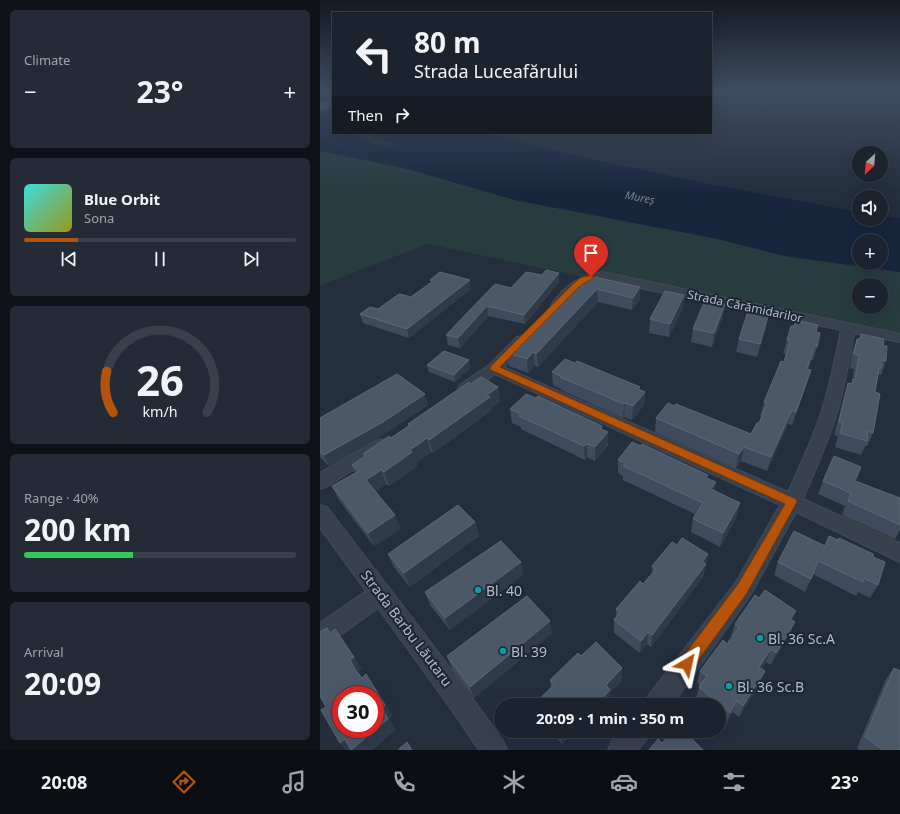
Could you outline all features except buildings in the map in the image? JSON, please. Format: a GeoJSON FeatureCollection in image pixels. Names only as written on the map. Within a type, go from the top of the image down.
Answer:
{"type":"FeatureCollection","features":[{"type":"Feature","properties":{"kind":"street","name":"Strada Cărămidarilor"},"geometry":{"type":"LineString","coordinates":[[549,313],[579,282],[591,277],[609,278],[900,338]]}},
{"type":"Feature","properties":{"kind":"street"},"geometry":{"type":"LineString","coordinates":[[662,698],[743,588],[792,502],[814,454],[829,413],[839,377],[848,328]]}},
{"type":"Feature","properties":{"kind":"street"},"geometry":{"type":"LineString","coordinates":[[456,395],[494,368],[532,330]]}},
{"type":"Feature","properties":{"kind":"street"},"geometry":{"type":"LineString","coordinates":[[494,368],[792,502],[900,553]]}},
{"type":"Feature","properties":{"kind":"street"},"geometry":{"type":"LineString","coordinates":[[320,482],[392,439]]}},
{"type":"Feature","properties":{"kind":"street","name":"Strada Barbu Lăutaru"},"geometry":{"type":"LineString","coordinates":[[320,513],[381,592],[494,748]]}},
{"type":"Feature","properties":{"kind":"street"},"geometry":{"type":"LineString","coordinates":[[320,636],[381,592]]}},
{"type":"Feature","properties":{"kind":"green space"},"geometry":{"type":"Polygon","coordinates":[[[320,151],[408,169],[515,200],[718,239],[785,256],[852,265],[852,270],[886,270],[900,272],[900,343],[427,244],[320,286],[320,151]]]}},
{"type":"Feature","properties":{"kind":"water","name":"Mureș"},"geometry":{"type":"Polygon","coordinates":[[[320,125],[332,125],[332,134],[355,134],[369,143],[381,146],[399,146],[366,134],[487,134],[600,161],[709,184],[852,211],[852,226],[888,226],[888,217],[900,218],[900,272],[886,270],[888,270],[888,234],[852,234],[852,265],[785,256],[718,239],[515,200],[408,169],[320,151],[320,125]]]}},
{"type":"Feature","properties":{"kind":"place","name":"Bl. 40"},"geometry":{"type":"Point","coordinates":[478,590]}},
{"type":"Feature","properties":{"kind":"place","name":"Bl. 36 Sc.A"},"geometry":{"type":"Point","coordinates":[760,638]}},
{"type":"Feature","properties":{"kind":"place","name":"Bl. 39"},"geometry":{"type":"Point","coordinates":[503,651]}},
{"type":"Feature","properties":{"kind":"place","name":"Bl. 36 Sc.B"},"geometry":{"type":"Point","coordinates":[729,686]}},
{"type":"Feature","properties":{"kind":"route"},"geometry":{"type":"LineString","coordinates":[[591,277],[582,280],[576,285],[494,368],[792,502],[743,588],[687,664]]}}]}
